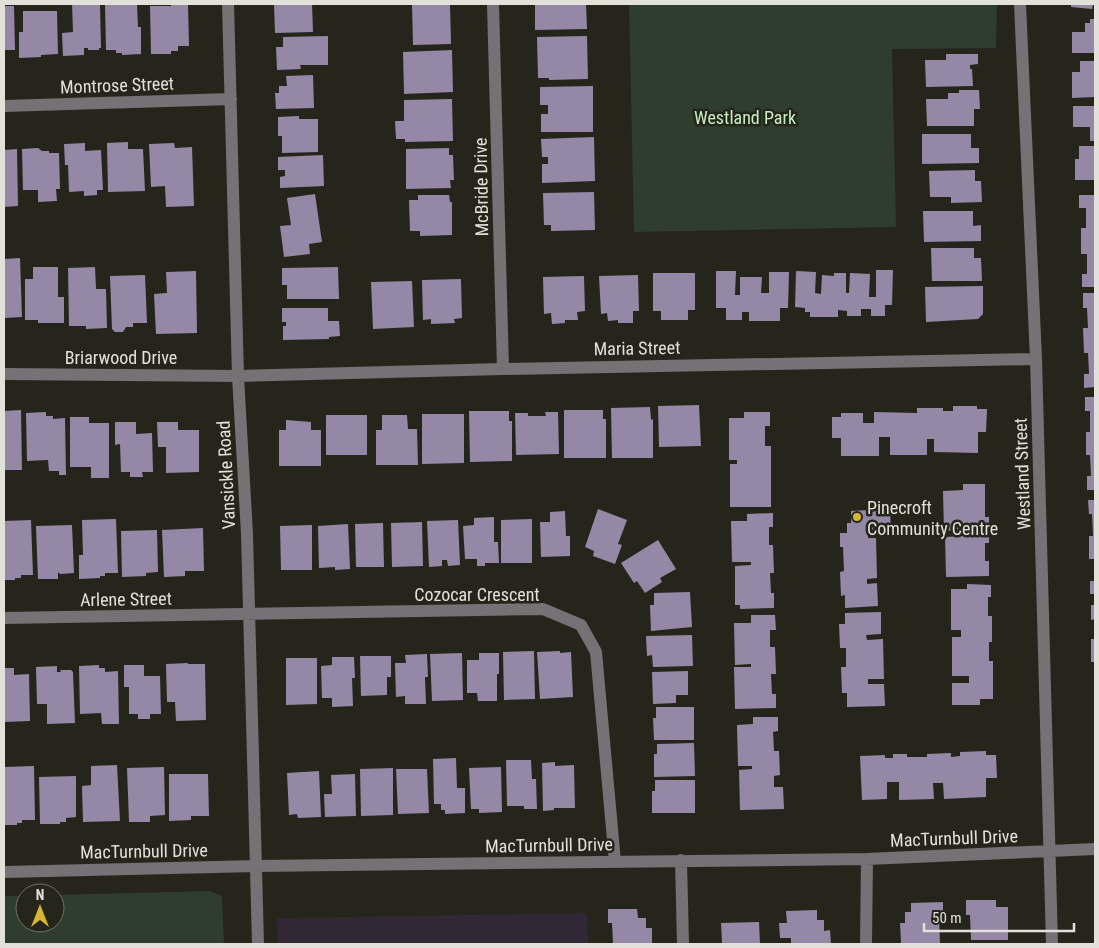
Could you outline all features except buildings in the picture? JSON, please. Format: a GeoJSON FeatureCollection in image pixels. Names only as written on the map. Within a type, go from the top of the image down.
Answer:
{"type":"FeatureCollection","features":[{"type":"Feature","properties":{"kind":"street","name":"Vansickle Road"},"geometry":{"type":"LineString","coordinates":[[228,4],[238,376],[249,615],[258,944]]}},
{"type":"Feature","properties":{"kind":"street","name":"McBride Drive"},"geometry":{"type":"LineString","coordinates":[[493,4],[503,369]]}},
{"type":"Feature","properties":{"kind":"street","name":"Westland Street"},"geometry":{"type":"LineString","coordinates":[[1020,4],[1036,359],[1052,944]]}},
{"type":"Feature","properties":{"kind":"street","name":"Montrose Street"},"geometry":{"type":"LineString","coordinates":[[4,106],[231,99]]}},
{"type":"Feature","properties":{"kind":"street","name":"Maria Street"},"geometry":{"type":"LineString","coordinates":[[238,376],[1036,359]]}},
{"type":"Feature","properties":{"kind":"street","name":"Briarwood Drive"},"geometry":{"type":"LineString","coordinates":[[4,374],[238,376]]}},
{"type":"Feature","properties":{"kind":"street","name":"Cozocar Crescent"},"geometry":{"type":"LineString","coordinates":[[249,615],[543,609],[581,625],[596,652],[615,862]]}},
{"type":"Feature","properties":{"kind":"street","name":"Arlene Street"},"geometry":{"type":"LineString","coordinates":[[4,618],[249,615]]}},
{"type":"Feature","properties":{"kind":"street","name":"MacTurnbull Drive"},"geometry":{"type":"LineString","coordinates":[[4,872],[256,866],[867,859],[1095,850]]}},
{"type":"Feature","properties":{"kind":"street"},"geometry":{"type":"LineString","coordinates":[[866,944],[867,859]]}},
{"type":"Feature","properties":{"kind":"street"},"geometry":{"type":"LineString","coordinates":[[681,860],[682,944]]}},
{"type":"Feature","properties":{"kind":"shaded area"},"geometry":{"type":"Polygon","coordinates":[[[587,913],[588,944],[278,944],[277,918],[587,913]]]}},
{"type":"Feature","properties":{"kind":"green space","name":"Westland Park"},"geometry":{"type":"Polygon","coordinates":[[[629,4],[997,4],[996,48],[892,49],[896,227],[634,232],[629,4]]]}},
{"type":"Feature","properties":{"kind":"green space"},"geometry":{"type":"Polygon","coordinates":[[[209,891],[222,896],[224,944],[4,944],[4,896],[15,896],[15,933],[65,933],[65,895],[209,891]]]}},
{"type":"Feature","properties":{"kind":"place","name":"Pinecroft Community Centre"},"geometry":{"type":"Point","coordinates":[857,517]}}]}
